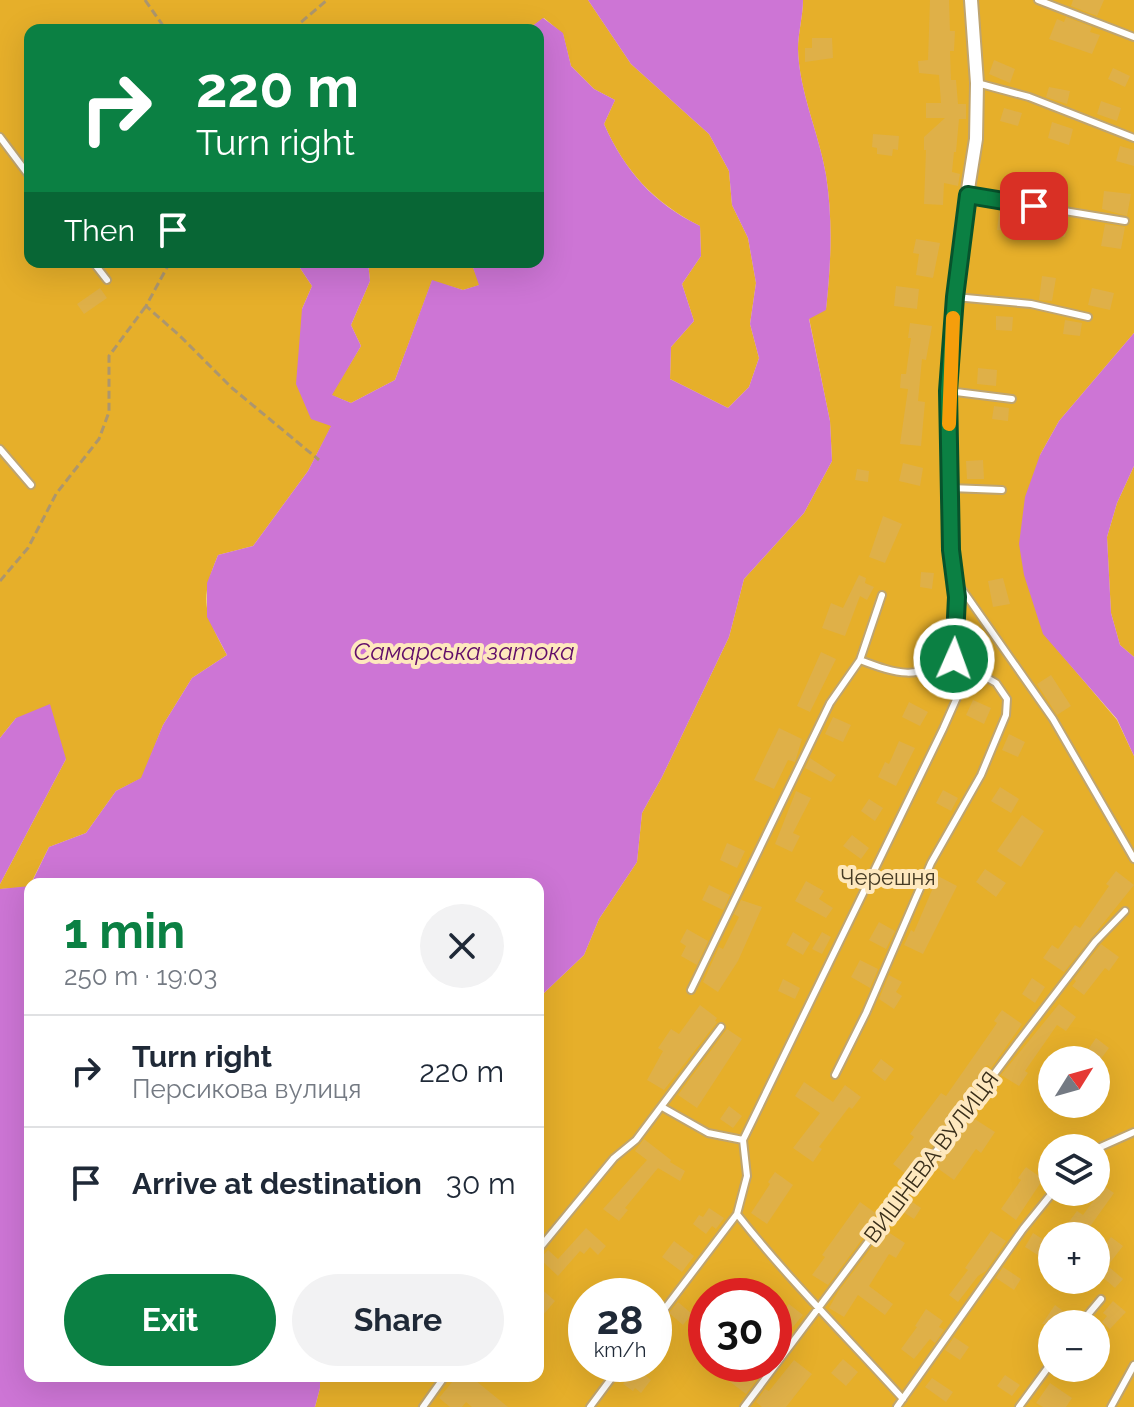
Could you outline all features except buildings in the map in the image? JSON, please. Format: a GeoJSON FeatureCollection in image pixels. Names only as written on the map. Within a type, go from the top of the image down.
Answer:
{"type":"FeatureCollection","features":[{"type":"Feature","properties":{"kind":"street"},"geometry":{"type":"LineString","coordinates":[[954,659],[957,597],[951,550],[948,391],[955,297],[976,139],[977,83],[971,0]]}},
{"type":"Feature","properties":{"kind":"lane"},"geometry":{"type":"LineString","coordinates":[[1038,0],[1134,37]]}},
{"type":"Feature","properties":{"kind":"lane"},"geometry":{"type":"LineString","coordinates":[[977,83],[1029,97],[1134,138]]}},
{"type":"Feature","properties":{"kind":"lane"},"geometry":{"type":"LineString","coordinates":[[0,137],[24,169]]}},
{"type":"Feature","properties":{"kind":"lane"},"geometry":{"type":"LineString","coordinates":[[968,195],[1125,221]]}},
{"type":"Feature","properties":{"kind":"lane"},"geometry":{"type":"LineString","coordinates":[[98,268],[107,280]]}},
{"type":"Feature","properties":{"kind":"lane"},"geometry":{"type":"LineString","coordinates":[[955,297],[1031,304],[1088,317]]}},
{"type":"Feature","properties":{"kind":"lane"},"geometry":{"type":"LineString","coordinates":[[948,391],[1012,399]]}},
{"type":"Feature","properties":{"kind":"lane"},"geometry":{"type":"LineString","coordinates":[[0,449],[31,485]]}},
{"type":"Feature","properties":{"kind":"lane"},"geometry":{"type":"LineString","coordinates":[[950,488],[1002,490]]}},
{"type":"Feature","properties":{"kind":"lane"},"geometry":{"type":"LineString","coordinates":[[954,579],[1053,719],[1134,859]]}},
{"type":"Feature","properties":{"kind":"lane"},"geometry":{"type":"LineString","coordinates":[[691,990],[830,703],[860,660],[882,595]]}},
{"type":"Feature","properties":{"kind":"lane"},"geometry":{"type":"LineString","coordinates":[[860,660],[895,673],[915,674],[938,668],[954,659]]}},
{"type":"Feature","properties":{"kind":"lane"},"geometry":{"type":"LineString","coordinates":[[835,1075],[866,1013],[931,863],[981,775],[1006,715],[1007,699],[996,683],[954,659]]}},
{"type":"Feature","properties":{"kind":"lane"},"geometry":{"type":"LineString","coordinates":[[672,1299],[737,1214],[747,1176],[743,1140],[963,684],[954,659]]}},
{"type":"Feature","properties":{"kind":"lane","name":"ВИШНЕВА ВУЛИЦЯ"},"geometry":{"type":"LineString","coordinates":[[744,1407],[1022,1037],[1095,942],[1125,911]]}},
{"type":"Feature","properties":{"kind":"lane"},"geometry":{"type":"LineString","coordinates":[[544,1243],[614,1158],[636,1140],[721,1027]]}},
{"type":"Feature","properties":{"kind":"lane"},"geometry":{"type":"LineString","coordinates":[[662,1107],[708,1133],[743,1140]]}},
{"type":"Feature","properties":{"kind":"lane"},"geometry":{"type":"LineString","coordinates":[[1110,1143],[1134,1132]]}},
{"type":"Feature","properties":{"kind":"lane"},"geometry":{"type":"LineString","coordinates":[[897,1407],[1042,1206]]}},
{"type":"Feature","properties":{"kind":"lane"},"geometry":{"type":"LineString","coordinates":[[737,1214],[816,1309],[844,1334],[903,1399]]}},
{"type":"Feature","properties":{"kind":"lane"},"geometry":{"type":"LineString","coordinates":[[1092,1310],[1101,1299]]}},
{"type":"Feature","properties":{"kind":"lane"},"geometry":{"type":"LineString","coordinates":[[1111,1407],[1134,1365]]}},
{"type":"Feature","properties":{"kind":"lane"},"geometry":{"type":"LineString","coordinates":[[1019,1407],[1038,1381]]}},
{"type":"Feature","properties":{"kind":"lane"},"geometry":{"type":"LineString","coordinates":[[423,1407],[441,1382]]}},
{"type":"Feature","properties":{"kind":"lane"},"geometry":{"type":"LineString","coordinates":[[590,1407],[609,1382]]}},
{"type":"Feature","properties":{"kind":"path"},"geometry":{"type":"LineString","coordinates":[[145,0],[162,24]]}},
{"type":"Feature","properties":{"kind":"path"},"geometry":{"type":"LineString","coordinates":[[299,24],[327,0]]}},
{"type":"Feature","properties":{"kind":"path"},"geometry":{"type":"LineString","coordinates":[[0,581],[28,548],[56,494],[99,439],[109,412],[109,356],[146,306],[167,268]]}},
{"type":"Feature","properties":{"kind":"path"},"geometry":{"type":"LineString","coordinates":[[146,306],[232,388],[319,460]]}},
{"type":"Feature","properties":{"kind":"path"},"geometry":{"type":"LineString","coordinates":[[923,645],[938,668]]}},
{"type":"Feature","properties":{"kind":"green space"},"geometry":{"type":"Polygon","coordinates":[[[0,0],[588,0],[631,64],[709,134],[729,171],[732,205],[748,238],[756,283],[750,324],[759,358],[749,387],[728,408],[670,379],[671,347],[694,321],[682,284],[701,256],[700,226],[668,207],[631,171],[604,124],[615,100],[594,89],[571,66],[563,34],[544,18],[536,24],[24,24],[24,268],[300,268],[312,286],[302,309],[332,425],[308,471],[253,546],[218,555],[206,596],[209,617],[227,655],[192,678],[163,725],[142,778],[116,791],[86,833],[49,847],[34,878],[24,878],[24,887],[0,889],[0,884],[66,759],[16,718],[0,738],[0,0]]]}},
{"type":"Feature","properties":{"kind":"green space","name":"Черешня"},"geometry":{"type":"Polygon","coordinates":[[[803,0],[1134,0],[1134,333],[1059,421],[1040,455],[1044,634],[1117,720],[1134,756],[1134,1407],[315,1407],[320,1382],[544,1382],[544,993],[584,955],[599,919],[637,862],[642,813],[729,637],[744,579],[804,513],[832,461],[830,421],[809,318],[826,309],[830,209],[823,159],[799,65],[803,0]]]}},
{"type":"Feature","properties":{"kind":"green space"},"geometry":{"type":"Polygon","coordinates":[[[369,268],[473,268],[480,285],[463,290],[432,281],[395,380],[351,403],[331,395],[361,346],[351,325],[370,281],[369,268]]]}},
{"type":"Feature","properties":{"kind":"green space"},"geometry":{"type":"Polygon","coordinates":[[[1134,466],[1134,657],[1120,645],[1111,613],[1107,537],[1117,503],[1134,466]]]}},
{"type":"Feature","properties":{"kind":"water","name":"Самарська затока"},"geometry":{"type":"Polygon","coordinates":[[[588,0],[803,0],[799,65],[826,175],[830,225],[826,310],[809,319],[830,421],[832,461],[804,513],[744,579],[729,637],[642,813],[637,862],[599,919],[584,955],[544,993],[544,878],[34,878],[49,847],[86,833],[116,791],[141,778],[163,725],[192,678],[227,655],[207,617],[207,583],[218,555],[253,546],[308,471],[331,426],[311,419],[296,384],[302,309],[312,286],[300,268],[369,268],[370,281],[351,325],[361,346],[332,395],[351,403],[395,380],[432,280],[463,290],[479,285],[473,268],[544,268],[544,24],[535,24],[543,18],[563,33],[571,66],[594,89],[615,100],[604,124],[631,171],[668,207],[700,226],[701,256],[682,284],[694,321],[671,347],[670,379],[728,408],[749,387],[759,358],[750,324],[756,283],[748,238],[732,205],[729,171],[709,134],[631,64],[588,0]]]}},
{"type":"Feature","properties":{"kind":"water"},"geometry":{"type":"Polygon","coordinates":[[[1134,333],[1134,466],[1117,503],[1107,537],[1111,613],[1120,645],[1134,657],[1134,756],[1117,719],[1043,634],[1024,575],[1019,544],[1025,497],[1040,455],[1059,421],[1134,333]]]}},
{"type":"Feature","properties":{"kind":"water"},"geometry":{"type":"Polygon","coordinates":[[[50,704],[66,759],[0,884],[0,738],[16,718],[50,704]]]}},
{"type":"Feature","properties":{"kind":"water"},"geometry":{"type":"Polygon","coordinates":[[[24,887],[24,1382],[320,1382],[315,1407],[0,1407],[0,889],[24,887]]]}},
{"type":"Feature","properties":{"kind":"slow traffic"},"geometry":{"type":"LineString","coordinates":[[949,424],[953,318]]}},
{"type":"Feature","properties":{"kind":"route"},"geometry":{"type":"LineString","coordinates":[[954,659],[957,597],[951,550],[948,391],[961,233],[968,195],[1034,206]]}}]}
